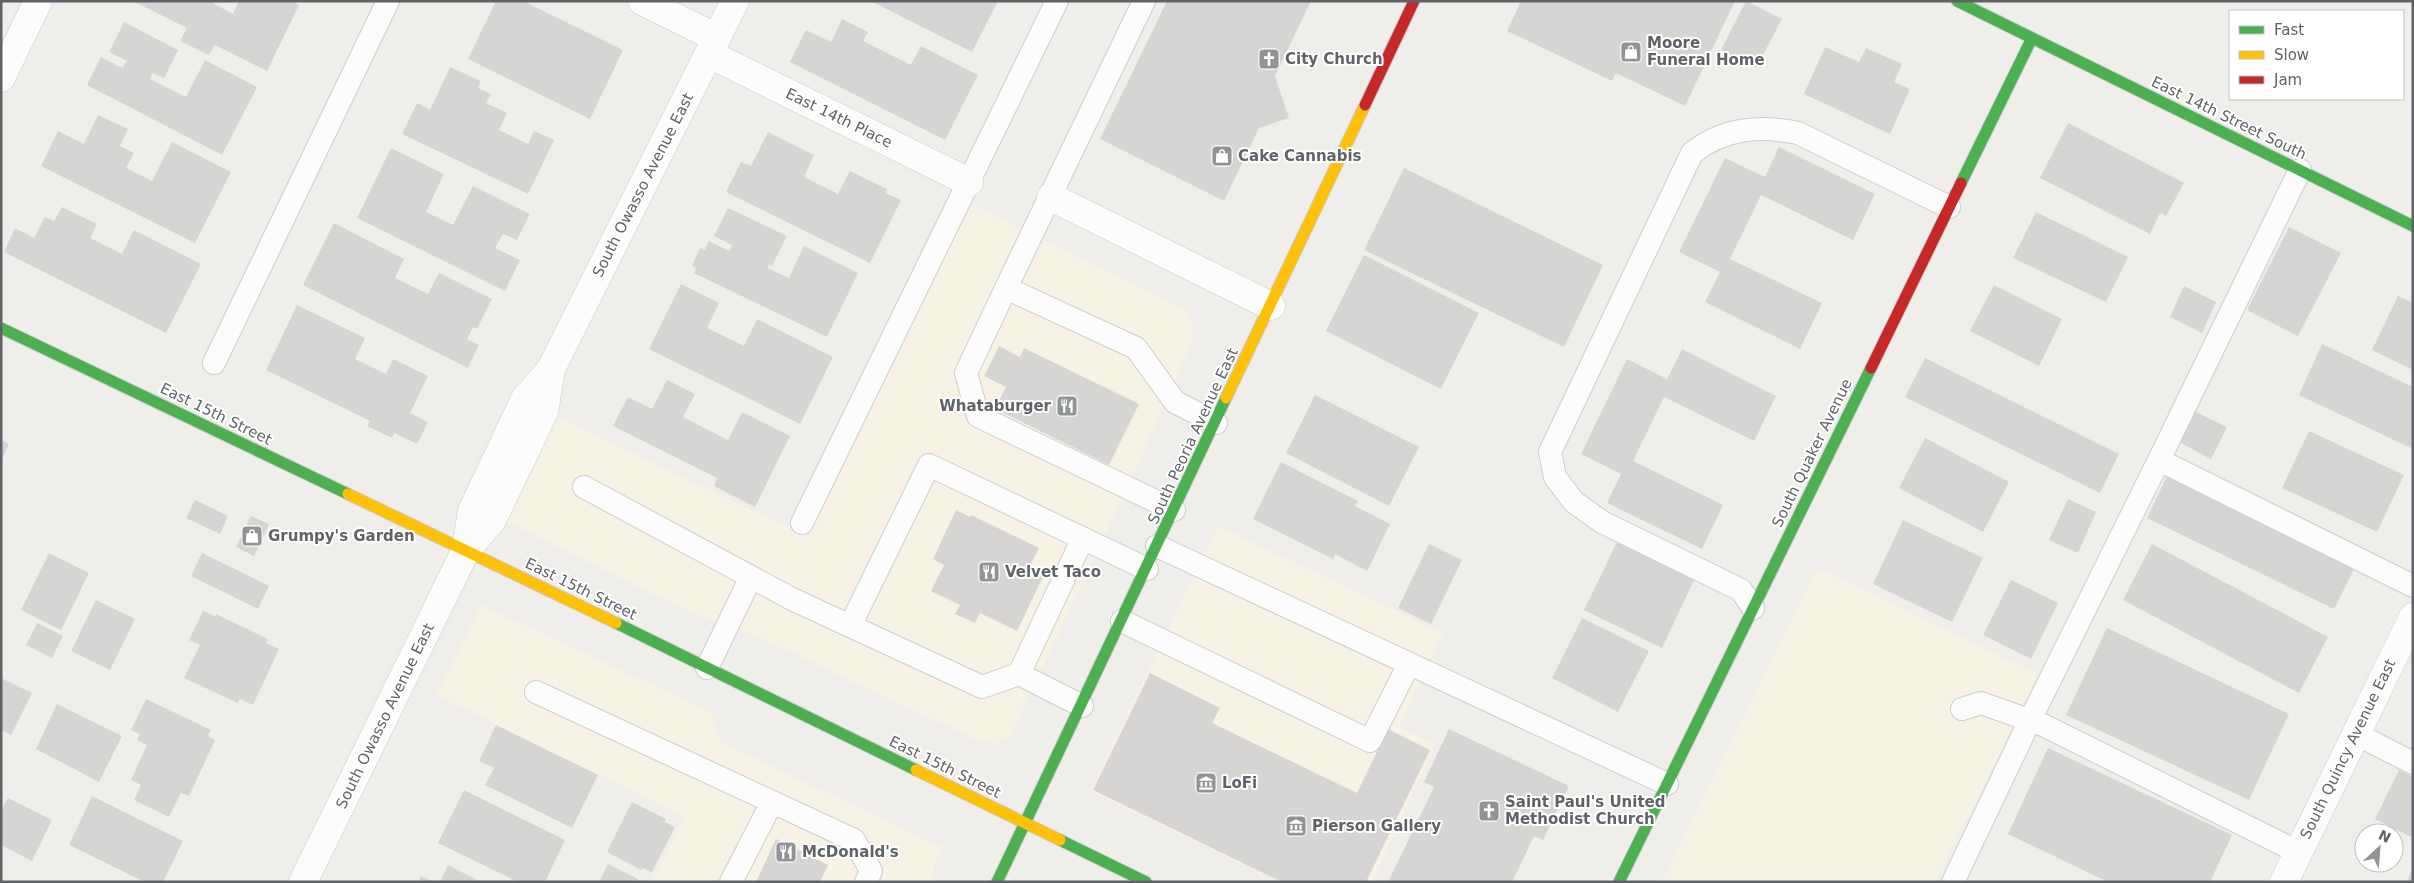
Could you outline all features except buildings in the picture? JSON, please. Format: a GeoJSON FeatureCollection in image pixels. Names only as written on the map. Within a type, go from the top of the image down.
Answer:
{"type":"FeatureCollection","features":[{"type":"Feature","properties":{"kind":"main road","name":"South Peoria Avenue East"},"geometry":{"type":"LineString","coordinates":[[997,882],[1147,569],[1414,1]]}},
{"type":"Feature","properties":{"kind":"main road","name":"East 14th Street South"},"geometry":{"type":"LineString","coordinates":[[1957,1],[2413,226]]}},
{"type":"Feature","properties":{"kind":"main road","name":"South Quaker Avenue"},"geometry":{"type":"LineString","coordinates":[[1619,882],[2032,38]]}},
{"type":"Feature","properties":{"kind":"main road","name":"East 15th Street"},"geometry":{"type":"LineString","coordinates":[[1,328],[466,550],[1146,882]]}},
{"type":"Feature","properties":{"kind":"street"},"geometry":{"type":"LineString","coordinates":[[1,78],[38,1]]}},
{"type":"Feature","properties":{"kind":"street","name":"East 14th Place"},"geometry":{"type":"LineString","coordinates":[[642,1],[713,46],[969,182]]}},
{"type":"Feature","properties":{"kind":"street","name":"South Owasso Avenue East"},"geometry":{"type":"LineString","coordinates":[[302,882],[466,550],[472,511],[524,399],[551,369],[734,1]]}},
{"type":"Feature","properties":{"kind":"street"},"geometry":{"type":"LineString","coordinates":[[1051,197],[1271,306]]}},
{"type":"Feature","properties":{"kind":"street","name":"South Quincy Avenue East"},"geometry":{"type":"LineString","coordinates":[[2284,882],[2413,617]]}},
{"type":"Feature","properties":{"kind":"lane"},"geometry":{"type":"LineString","coordinates":[[214,363],[388,1]]}},
{"type":"Feature","properties":{"kind":"lane"},"geometry":{"type":"LineString","coordinates":[[802,523],[1057,1]]}},
{"type":"Feature","properties":{"kind":"lane"},"geometry":{"type":"LineString","coordinates":[[1144,1],[966,373],[978,416],[1174,510]]}},
{"type":"Feature","properties":{"kind":"lane"},"geometry":{"type":"LineString","coordinates":[[1753,608],[1742,590],[1602,522],[1574,502],[1555,476],[1550,452],[1692,153],[1706,142],[1737,130],[1776,129],[1798,133],[1949,207]]}},
{"type":"Feature","properties":{"kind":"lane"},"geometry":{"type":"LineString","coordinates":[[1954,882],[2030,720],[2300,170]]}},
{"type":"Feature","properties":{"kind":"lane"},"geometry":{"type":"LineString","coordinates":[[1006,288],[1136,348],[1175,402],[1216,423]]}},
{"type":"Feature","properties":{"kind":"lane"},"geometry":{"type":"LineString","coordinates":[[2158,460],[2413,586]]}},
{"type":"Feature","properties":{"kind":"lane"},"geometry":{"type":"LineString","coordinates":[[850,626],[929,465],[1147,569]]}},
{"type":"Feature","properties":{"kind":"lane"},"geometry":{"type":"LineString","coordinates":[[584,487],[751,577],[850,626],[982,687],[1019,674],[1083,538]]}},
{"type":"Feature","properties":{"kind":"lane"},"geometry":{"type":"LineString","coordinates":[[1157,546],[1667,784]]}},
{"type":"Feature","properties":{"kind":"lane"},"geometry":{"type":"LineString","coordinates":[[707,668],[751,577]]}},
{"type":"Feature","properties":{"kind":"lane"},"geometry":{"type":"LineString","coordinates":[[1122,621],[1370,741],[1409,664]]}},
{"type":"Feature","properties":{"kind":"lane"},"geometry":{"type":"LineString","coordinates":[[1019,674],[1082,706]]}},
{"type":"Feature","properties":{"kind":"lane"},"geometry":{"type":"LineString","coordinates":[[536,692],[854,840],[871,871],[866,882]]}},
{"type":"Feature","properties":{"kind":"lane"},"geometry":{"type":"LineString","coordinates":[[1962,709],[1981,703],[2030,720],[2298,852]]}},
{"type":"Feature","properties":{"kind":"lane"},"geometry":{"type":"LineString","coordinates":[[2356,734],[2413,763]]}},
{"type":"Feature","properties":{"kind":"lane"},"geometry":{"type":"LineString","coordinates":[[731,882],[772,802]]}},
{"type":"Feature","properties":{"kind":"shaded area"},"geometry":{"type":"Polygon","coordinates":[[[970,204],[1186,311],[1192,320],[1193,335],[1188,351],[1122,500],[1010,735],[996,744],[978,741],[761,638],[682,608],[501,519],[553,415],[808,537],[970,204]]]}},
{"type":"Feature","properties":{"kind":"shaded area"},"geometry":{"type":"Polygon","coordinates":[[[1218,526],[1443,633],[1399,727],[1435,745],[1372,882],[1280,882],[1090,791],[1218,526]]]}},
{"type":"Feature","properties":{"kind":"shaded area"},"geometry":{"type":"Polygon","coordinates":[[[1818,568],[2038,674],[1936,882],[1662,882],[1818,568]]]}},
{"type":"Feature","properties":{"kind":"shaded area"},"geometry":{"type":"Polygon","coordinates":[[[482,605],[710,712],[721,742],[941,847],[930,882],[652,882],[684,816],[436,695],[482,605]]]}},
{"type":"Feature","properties":{"kind":"traffic: fast"},"geometry":{"type":"LineString","coordinates":[[1957,1],[2413,226]]}},
{"type":"Feature","properties":{"kind":"traffic: fast"},"geometry":{"type":"LineString","coordinates":[[1961,183],[2032,38]]}},
{"type":"Feature","properties":{"kind":"traffic: fast"},"geometry":{"type":"LineString","coordinates":[[1,328],[348,494]]}},
{"type":"Feature","properties":{"kind":"traffic: fast"},"geometry":{"type":"LineString","coordinates":[[1619,882],[1871,368]]}},
{"type":"Feature","properties":{"kind":"traffic: fast"},"geometry":{"type":"LineString","coordinates":[[997,882],[1226,398]]}},
{"type":"Feature","properties":{"kind":"traffic: fast"},"geometry":{"type":"LineString","coordinates":[[616,623],[916,770]]}},
{"type":"Feature","properties":{"kind":"traffic: fast"},"geometry":{"type":"LineString","coordinates":[[1060,840],[1146,882]]}},
{"type":"Feature","properties":{"kind":"traffic: slow"},"geometry":{"type":"LineString","coordinates":[[1226,398],[1365,105]]}},
{"type":"Feature","properties":{"kind":"traffic: slow"},"geometry":{"type":"LineString","coordinates":[[348,494],[616,623]]}},
{"type":"Feature","properties":{"kind":"traffic: slow"},"geometry":{"type":"LineString","coordinates":[[916,770],[1060,840]]}},
{"type":"Feature","properties":{"kind":"traffic: jam"},"geometry":{"type":"LineString","coordinates":[[1365,105],[1414,1]]}},
{"type":"Feature","properties":{"kind":"traffic: jam"},"geometry":{"type":"LineString","coordinates":[[1871,368],[1961,183]]}},
{"type":"Feature","properties":{"kind":"place","name":"Moore Funeral Home"},"geometry":{"type":"Point","coordinates":[1631,52]}},
{"type":"Feature","properties":{"kind":"place","name":"City Church"},"geometry":{"type":"Point","coordinates":[1269,59]}},
{"type":"Feature","properties":{"kind":"place","name":"Cake Cannabis"},"geometry":{"type":"Point","coordinates":[1222,156]}},
{"type":"Feature","properties":{"kind":"place","name":"Whataburger"},"geometry":{"type":"Point","coordinates":[1067,406]}},
{"type":"Feature","properties":{"kind":"place","name":"Grumpy's Garden"},"geometry":{"type":"Point","coordinates":[252,536]}},
{"type":"Feature","properties":{"kind":"place","name":"Velvet Taco"},"geometry":{"type":"Point","coordinates":[989,572]}},
{"type":"Feature","properties":{"kind":"place","name":"LoFi"},"geometry":{"type":"Point","coordinates":[1206,783]}},
{"type":"Feature","properties":{"kind":"place","name":"Saint Paul's United Methodist Church"},"geometry":{"type":"Point","coordinates":[1489,811]}},
{"type":"Feature","properties":{"kind":"place","name":"Pierson Gallery"},"geometry":{"type":"Point","coordinates":[1296,826]}},
{"type":"Feature","properties":{"kind":"place","name":"McDonald's"},"geometry":{"type":"Point","coordinates":[786,852]}}]}
